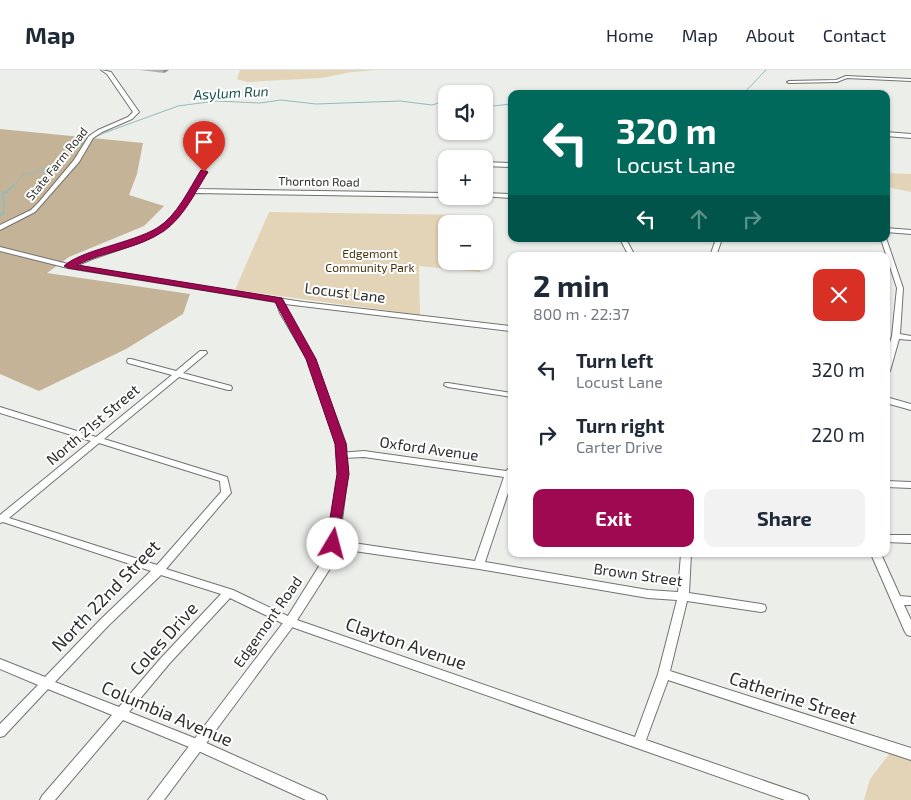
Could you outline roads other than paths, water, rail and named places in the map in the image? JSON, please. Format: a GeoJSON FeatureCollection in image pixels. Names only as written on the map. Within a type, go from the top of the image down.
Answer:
{"type":"FeatureCollection","features":[{"type":"Feature","properties":{"kind":"street","name":"State Farm Road"},"geometry":{"type":"LineString","coordinates":[[0,228],[33,211],[42,203],[77,161],[87,142],[100,131],[130,118],[136,112],[104,70]]}},
{"type":"Feature","properties":{"kind":"street"},"geometry":{"type":"LineString","coordinates":[[846,77],[847,70]]}},
{"type":"Feature","properties":{"kind":"street"},"geometry":{"type":"LineString","coordinates":[[789,82],[837,81],[846,77],[911,80]]}},
{"type":"Feature","properties":{"kind":"street"},"geometry":{"type":"LineString","coordinates":[[890,134],[911,136]]}},
{"type":"Feature","properties":{"kind":"street"},"geometry":{"type":"LineString","coordinates":[[493,164],[508,165]]}},
{"type":"Feature","properties":{"kind":"street"},"geometry":{"type":"LineString","coordinates":[[68,266],[81,259],[141,240],[161,229],[175,216],[204,172]]}},
{"type":"Feature","properties":{"kind":"street","name":"Thornton Road"},"geometry":{"type":"LineString","coordinates":[[192,191],[438,195]]}},
{"type":"Feature","properties":{"kind":"street"},"geometry":{"type":"LineString","coordinates":[[493,195],[508,196]]}},
{"type":"Feature","properties":{"kind":"street"},"geometry":{"type":"LineString","coordinates":[[890,230],[911,232]]}},
{"type":"Feature","properties":{"kind":"street","name":"Locust Lane"},"geometry":{"type":"LineString","coordinates":[[0,249],[68,266],[279,300],[508,328]]}},
{"type":"Feature","properties":{"kind":"street"},"geometry":{"type":"LineString","coordinates":[[890,257],[900,288],[896,336],[890,357]]}},
{"type":"Feature","properties":{"kind":"street","name":"Edgemont Road"},"geometry":{"type":"LineString","coordinates":[[155,800],[290,622],[327,564],[333,544],[343,474],[341,444],[311,359],[284,313],[279,300]]}},
{"type":"Feature","properties":{"kind":"street"},"geometry":{"type":"LineString","coordinates":[[896,336],[911,338]]}},
{"type":"Feature","properties":{"kind":"street","name":"North 21st Street"},"geometry":{"type":"LineString","coordinates":[[0,519],[204,353]]}},
{"type":"Feature","properties":{"kind":"street"},"geometry":{"type":"LineString","coordinates":[[131,361],[228,388]]}},
{"type":"Feature","properties":{"kind":"street"},"geometry":{"type":"LineString","coordinates":[[448,385],[508,395]]}},
{"type":"Feature","properties":{"kind":"street"},"geometry":{"type":"LineString","coordinates":[[890,401],[911,407]]}},
{"type":"Feature","properties":{"kind":"street"},"geometry":{"type":"LineString","coordinates":[[0,410],[224,479]]}},
{"type":"Feature","properties":{"kind":"street","name":"Oxford Avenue"},"geometry":{"type":"LineString","coordinates":[[343,455],[364,454],[508,473]]}},
{"type":"Feature","properties":{"kind":"street","name":"North 22nd Street"},"geometry":{"type":"LineString","coordinates":[[0,732],[45,684],[158,571],[226,493],[224,479]]}},
{"type":"Feature","properties":{"kind":"street"},"geometry":{"type":"LineString","coordinates":[[480,565],[508,482]]}},
{"type":"Feature","properties":{"kind":"street"},"geometry":{"type":"LineString","coordinates":[[890,484],[911,485]]}},
{"type":"Feature","properties":{"kind":"street","name":"Clayton Avenue"},"geometry":{"type":"LineString","coordinates":[[0,519],[229,593],[290,622],[802,800]]}},
{"type":"Feature","properties":{"kind":"street"},"geometry":{"type":"LineString","coordinates":[[890,538],[911,539]]}},
{"type":"Feature","properties":{"kind":"street","name":"Brown Street"},"geometry":{"type":"LineString","coordinates":[[333,544],[480,565],[648,594],[683,596],[761,608]]}},
{"type":"Feature","properties":{"kind":"street"},"geometry":{"type":"LineString","coordinates":[[639,743],[664,674],[683,596],[686,557]]}},
{"type":"Feature","properties":{"kind":"street"},"geometry":{"type":"LineString","coordinates":[[877,557],[911,632]]}},
{"type":"Feature","properties":{"kind":"street","name":"Coles Drive"},"geometry":{"type":"LineString","coordinates":[[47,800],[165,661],[229,593]]}},
{"type":"Feature","properties":{"kind":"street"},"geometry":{"type":"LineString","coordinates":[[897,600],[911,601]]}},
{"type":"Feature","properties":{"kind":"street","name":"Columbia Avenue"},"geometry":{"type":"LineString","coordinates":[[0,664],[198,745],[320,800]]}},
{"type":"Feature","properties":{"kind":"street","name":"Catherine Street"},"geometry":{"type":"LineString","coordinates":[[664,674],[911,754]]}},
{"type":"Feature","properties":{"kind":"waterway","name":"Asylum Run"},"geometry":{"type":"LineString","coordinates":[[747,90],[766,70]]}},
{"type":"Feature","properties":{"kind":"waterway","name":"Asylum Run"},"geometry":{"type":"LineString","coordinates":[[13,186],[23,175],[46,169],[71,149],[104,133],[178,106],[216,101],[260,103],[281,100],[316,104],[400,101],[432,105],[438,103]]}},
{"type":"Feature","properties":{"kind":"waterway","name":"Asylum Run"},"geometry":{"type":"LineString","coordinates":[[493,106],[508,104]]}},
{"type":"Feature","properties":{"kind":"waterway","name":"Asylum Run"},"geometry":{"type":"LineString","coordinates":[[0,215],[4,213],[3,193],[13,186]]}},
{"type":"Feature","properties":{"kind":"park label","name":"Edgemont Community Park"},"geometry":{"type":"Point","coordinates":[370,261]}}]}
